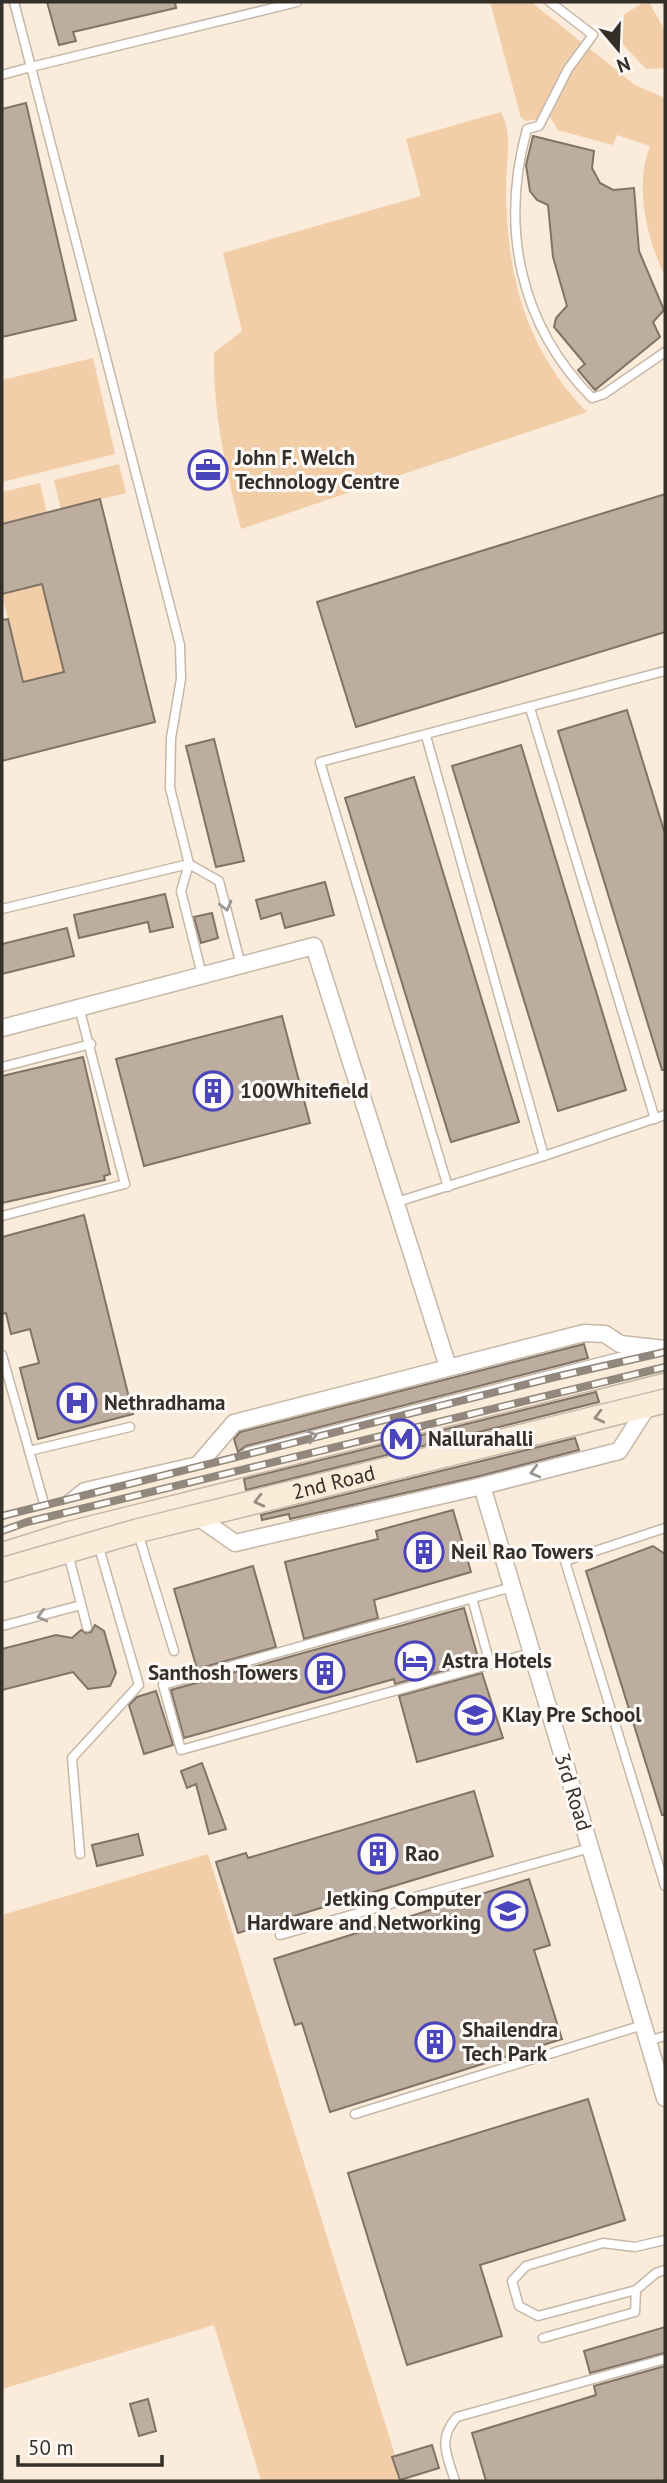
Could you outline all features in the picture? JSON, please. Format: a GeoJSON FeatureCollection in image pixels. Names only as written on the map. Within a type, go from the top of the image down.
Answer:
{"type":"FeatureCollection","features":[{"type":"Feature","properties":{"kind":"main road","name":"2nd Road"},"geometry":{"type":"LineString","coordinates":[[2,1529],[54,1512],[662,1352]]}},
{"type":"Feature","properties":{"kind":"main road","name":"2nd Road"},"geometry":{"type":"LineString","coordinates":[[2,1570],[97,1541],[657,1402]]}},
{"type":"Feature","properties":{"kind":"street"},"geometry":{"type":"LineString","coordinates":[[2,1028],[314,946],[448,1367]]}},
{"type":"Feature","properties":{"kind":"street"},"geometry":{"type":"LineString","coordinates":[[54,1512],[85,1491],[205,1463],[234,1423],[584,1333],[605,1334],[620,1343],[662,1352]]}},
{"type":"Feature","properties":{"kind":"street"},"geometry":{"type":"LineString","coordinates":[[198,1517],[235,1543],[482,1486],[619,1451],[657,1402]]}},
{"type":"Feature","properties":{"kind":"street","name":"3rd Road"},"geometry":{"type":"LineString","coordinates":[[482,1486],[665,2098]]}},
{"type":"Feature","properties":{"kind":"lane"},"geometry":{"type":"LineString","coordinates":[[14,2],[180,645],[181,679],[171,738],[169,780],[190,864],[181,891],[202,975]]}},
{"type":"Feature","properties":{"kind":"lane"},"geometry":{"type":"LineString","coordinates":[[2,75],[278,4],[296,2]]}},
{"type":"Feature","properties":{"kind":"lane"},"geometry":{"type":"LineString","coordinates":[[550,2],[593,35],[568,69],[539,126],[527,129],[521,150],[514,219],[519,265],[528,299],[557,357],[592,398],[604,394],[665,352]]}},
{"type":"Feature","properties":{"kind":"lane"},"geometry":{"type":"LineString","coordinates":[[448,1187],[320,762],[665,671]]}},
{"type":"Feature","properties":{"kind":"lane"},"geometry":{"type":"LineString","coordinates":[[530,708],[655,1119]]}},
{"type":"Feature","properties":{"kind":"lane"},"geometry":{"type":"LineString","coordinates":[[426,736],[544,1156]]}},
{"type":"Feature","properties":{"kind":"lane"},"geometry":{"type":"LineString","coordinates":[[2,909],[190,864],[219,881],[241,965]]}},
{"type":"Feature","properties":{"kind":"lane"},"geometry":{"type":"LineString","coordinates":[[2,1216],[125,1184],[91,1044],[79,1007]]}},
{"type":"Feature","properties":{"kind":"lane"},"geometry":{"type":"LineString","coordinates":[[2,1067],[91,1044]]}},
{"type":"Feature","properties":{"kind":"lane"},"geometry":{"type":"LineString","coordinates":[[397,1202],[665,1115]]}},
{"type":"Feature","properties":{"kind":"lane"},"geometry":{"type":"LineString","coordinates":[[238,1455],[662,1352]]}},
{"type":"Feature","properties":{"kind":"lane"},"geometry":{"type":"LineString","coordinates":[[2,1355],[29,1451],[54,1512]]}},
{"type":"Feature","properties":{"kind":"lane"},"geometry":{"type":"LineString","coordinates":[[29,1451],[130,1427]]}},
{"type":"Feature","properties":{"kind":"lane"},"geometry":{"type":"LineString","coordinates":[[665,1528],[565,1561],[665,1886]]}},
{"type":"Feature","properties":{"kind":"lane"},"geometry":{"type":"LineString","coordinates":[[137,1531],[174,1651]]}},
{"type":"Feature","properties":{"kind":"lane"},"geometry":{"type":"LineString","coordinates":[[80,1854],[72,1758],[111,1712],[139,1685],[97,1541]]}},
{"type":"Feature","properties":{"kind":"lane"},"geometry":{"type":"LineString","coordinates":[[67,1551],[87,1627]]}},
{"type":"Feature","properties":{"kind":"lane"},"geometry":{"type":"LineString","coordinates":[[512,1587],[163,1685],[181,1750],[531,1653]]}},
{"type":"Feature","properties":{"kind":"lane"},"geometry":{"type":"LineString","coordinates":[[472,1598],[490,1664]]}},
{"type":"Feature","properties":{"kind":"lane"},"geometry":{"type":"LineString","coordinates":[[2,1626],[81,1605]]}},
{"type":"Feature","properties":{"kind":"lane"},"geometry":{"type":"LineString","coordinates":[[471,1634],[481,1632]]}},
{"type":"Feature","properties":{"kind":"lane"},"geometry":{"type":"LineString","coordinates":[[280,1935],[590,1848]]}},
{"type":"Feature","properties":{"kind":"lane"},"geometry":{"type":"LineString","coordinates":[[355,2114],[646,2033],[665,2036]]}},
{"type":"Feature","properties":{"kind":"lane"},"geometry":{"type":"LineString","coordinates":[[665,2240],[635,2247],[603,2242],[526,2266],[512,2281],[519,2306],[538,2316],[636,2290],[656,2273],[665,2270]]}},
{"type":"Feature","properties":{"kind":"lane"},"geometry":{"type":"LineString","coordinates":[[542,2338],[635,2312],[636,2290]]}},
{"type":"Feature","properties":{"kind":"lane"},"geometry":{"type":"LineString","coordinates":[[455,2481],[445,2447],[446,2429],[457,2417],[665,2360]]}},
{"type":"Feature","properties":{"kind":"shaded area"},"geometry":{"type":"Polygon","coordinates":[[[490,2],[531,2],[635,85],[665,98],[665,277],[648,229],[643,196],[645,162],[650,146],[617,135],[613,145],[558,130],[550,117],[526,121],[521,118],[490,2]]]}},
{"type":"Feature","properties":{"kind":"shaded area"},"geometry":{"type":"Polygon","coordinates":[[[644,2],[649,2],[665,31],[665,68],[646,69],[617,38],[620,17],[644,2]]]}},
{"type":"Feature","properties":{"kind":"shaded area"},"geometry":{"type":"Polygon","coordinates":[[[501,112],[508,139],[506,186],[510,249],[523,308],[548,362],[587,412],[241,529],[218,420],[214,376],[214,353],[242,331],[223,253],[421,196],[406,139],[501,112]]]}},
{"type":"Feature","properties":{"kind":"shaded area"},"geometry":{"type":"Polygon","coordinates":[[[93,358],[115,454],[2,482],[2,380],[93,358]]]}},
{"type":"Feature","properties":{"kind":"shaded area"},"geometry":{"type":"Polygon","coordinates":[[[119,464],[126,493],[61,509],[54,480],[119,464]]]}},
{"type":"Feature","properties":{"kind":"shaded area"},"geometry":{"type":"Polygon","coordinates":[[[40,483],[47,513],[2,524],[2,492],[40,483]]]}},
{"type":"Feature","properties":{"kind":"shaded area"},"geometry":{"type":"Polygon","coordinates":[[[42,584],[64,672],[23,682],[2,594],[42,584]]]}},
{"type":"Feature","properties":{"kind":"shaded area"},"geometry":{"type":"Polygon","coordinates":[[[208,1854],[403,2481],[261,2481],[214,2325],[2,2389],[2,1915],[208,1854]]]}},
{"type":"Feature","properties":{"kind":"building"},"geometry":{"type":"Polygon","coordinates":[[[47,2],[175,2],[176,8],[73,32],[76,41],[59,45],[47,2]]]}},
{"type":"Feature","properties":{"kind":"building"},"geometry":{"type":"Polygon","coordinates":[[[26,103],[76,320],[2,337],[2,109],[26,103]]]}},
{"type":"Feature","properties":{"kind":"building"},"geometry":{"type":"Polygon","coordinates":[[[533,136],[594,151],[592,168],[600,183],[613,190],[634,188],[639,251],[664,310],[653,322],[660,337],[595,390],[578,370],[585,364],[554,327],[556,318],[567,306],[553,257],[548,205],[537,200],[530,191],[526,165],[533,136]]]}},
{"type":"Feature","properties":{"kind":"building"},"geometry":{"type":"Polygon","coordinates":[[[665,494],[665,632],[356,727],[317,602],[665,494]]]}},
{"type":"Feature","properties":{"kind":"building"},"geometry":{"type":"Polygon","coordinates":[[[100,499],[155,722],[2,761],[2,620],[8,619],[23,682],[64,672],[42,584],[2,594],[2,524],[100,499]]]}},
{"type":"Feature","properties":{"kind":"building"},"geometry":{"type":"Polygon","coordinates":[[[627,710],[665,834],[665,1070],[662,1070],[558,731],[627,710]]]}},
{"type":"Feature","properties":{"kind":"building"},"geometry":{"type":"Polygon","coordinates":[[[214,739],[244,861],[216,867],[186,746],[214,739]]]}},
{"type":"Feature","properties":{"kind":"building"},"geometry":{"type":"Polygon","coordinates":[[[521,745],[626,1090],[558,1111],[452,766],[521,745]]]}},
{"type":"Feature","properties":{"kind":"building"},"geometry":{"type":"Polygon","coordinates":[[[414,777],[519,1122],[451,1142],[345,798],[414,777]]]}},
{"type":"Feature","properties":{"kind":"building"},"geometry":{"type":"Polygon","coordinates":[[[325,882],[334,915],[285,928],[281,913],[261,919],[256,900],[325,882]]]}},
{"type":"Feature","properties":{"kind":"building"},"geometry":{"type":"Polygon","coordinates":[[[165,894],[173,927],[150,932],[148,922],[79,938],[74,915],[165,894]]]}},
{"type":"Feature","properties":{"kind":"building"},"geometry":{"type":"Polygon","coordinates":[[[212,913],[218,938],[201,943],[194,917],[212,913]]]}},
{"type":"Feature","properties":{"kind":"building"},"geometry":{"type":"Polygon","coordinates":[[[67,928],[74,956],[2,974],[2,944],[67,928]]]}},
{"type":"Feature","properties":{"kind":"building","name":"100Whitefield"},"geometry":{"type":"Polygon","coordinates":[[[282,1016],[310,1123],[144,1166],[116,1059],[282,1016]]]}},
{"type":"Feature","properties":{"kind":"building"},"geometry":{"type":"Polygon","coordinates":[[[83,1057],[110,1174],[104,1176],[105,1180],[2,1203],[2,1076],[83,1057]]]}},
{"type":"Feature","properties":{"kind":"building"},"geometry":{"type":"Polygon","coordinates":[[[84,1215],[133,1414],[38,1439],[20,1368],[39,1363],[30,1329],[11,1334],[6,1313],[2,1314],[2,1237],[84,1215]]]}},
{"type":"Feature","properties":{"kind":"building"},"geometry":{"type":"Polygon","coordinates":[[[584,1344],[588,1358],[246,1446],[238,1452],[234,1439],[240,1432],[584,1344]]]}},
{"type":"Feature","properties":{"kind":"building"},"geometry":{"type":"Polygon","coordinates":[[[596,1392],[599,1402],[246,1490],[244,1479],[596,1392]]]}},
{"type":"Feature","properties":{"kind":"building"},"geometry":{"type":"Polygon","coordinates":[[[575,1438],[579,1450],[480,1476],[290,1519],[289,1514],[262,1520],[261,1515],[575,1438]]]}},
{"type":"Feature","properties":{"kind":"building"},"geometry":{"type":"Polygon","coordinates":[[[453,1510],[471,1572],[374,1600],[378,1618],[304,1639],[285,1562],[378,1539],[376,1531],[453,1510]]]}},
{"type":"Feature","properties":{"kind":"building"},"geometry":{"type":"Polygon","coordinates":[[[653,1546],[665,1554],[665,1815],[662,1815],[586,1571],[653,1546]]]}},
{"type":"Feature","properties":{"kind":"building"},"geometry":{"type":"Polygon","coordinates":[[[253,1566],[276,1647],[197,1669],[174,1589],[253,1566]]]}},
{"type":"Feature","properties":{"kind":"building","name":"Santhosh Towers"},"geometry":{"type":"Polygon","coordinates":[[[464,1608],[479,1661],[395,1684],[394,1679],[184,1738],[171,1690],[464,1608]]]}},
{"type":"Feature","properties":{"kind":"building"},"geometry":{"type":"Polygon","coordinates":[[[95,1625],[104,1631],[116,1673],[110,1686],[88,1689],[73,1672],[2,1690],[2,1649],[56,1635],[72,1638],[81,1630],[91,1632],[95,1625]]]}},
{"type":"Feature","properties":{"kind":"building"},"geometry":{"type":"Polygon","coordinates":[[[482,1673],[503,1738],[417,1762],[399,1696],[482,1673]]]}},
{"type":"Feature","properties":{"kind":"building"},"geometry":{"type":"Polygon","coordinates":[[[156,1691],[173,1745],[144,1754],[129,1705],[137,1697],[156,1691]]]}},
{"type":"Feature","properties":{"kind":"building"},"geometry":{"type":"Polygon","coordinates":[[[202,1763],[226,1829],[209,1834],[196,1784],[187,1788],[181,1771],[202,1763]]]}},
{"type":"Feature","properties":{"kind":"building","name":"Rao"},"geometry":{"type":"Polygon","coordinates":[[[474,1791],[493,1856],[238,1933],[216,1862],[246,1853],[248,1858],[474,1791]]]}},
{"type":"Feature","properties":{"kind":"building"},"geometry":{"type":"Polygon","coordinates":[[[138,1834],[143,1855],[97,1866],[92,1845],[138,1834]]]}},
{"type":"Feature","properties":{"kind":"building"},"geometry":{"type":"Polygon","coordinates":[[[529,1879],[550,1945],[534,1950],[562,2039],[330,2112],[302,2023],[295,2025],[274,1959],[529,1879]]]}},
{"type":"Feature","properties":{"kind":"building"},"geometry":{"type":"Polygon","coordinates":[[[588,2099],[625,2220],[480,2265],[502,2336],[407,2365],[348,2173],[588,2099]]]}},
{"type":"Feature","properties":{"kind":"building"},"geometry":{"type":"Polygon","coordinates":[[[665,2327],[665,2353],[590,2373],[584,2351],[665,2327]]]}},
{"type":"Feature","properties":{"kind":"building"},"geometry":{"type":"Polygon","coordinates":[[[665,2366],[665,2481],[486,2481],[472,2433],[596,2395],[594,2386],[665,2366]]]}},
{"type":"Feature","properties":{"kind":"building"},"geometry":{"type":"Polygon","coordinates":[[[148,2399],[156,2431],[139,2436],[130,2404],[148,2399]]]}},
{"type":"Feature","properties":{"kind":"building"},"geometry":{"type":"Polygon","coordinates":[[[432,2445],[439,2468],[400,2480],[392,2457],[432,2445]]]}},
{"type":"Feature","properties":{"kind":"railway"},"geometry":{"type":"LineString","coordinates":[[2,1516],[555,1377],[665,1352]]}},
{"type":"Feature","properties":{"kind":"railway"},"geometry":{"type":"LineString","coordinates":[[2,1531],[27,1522],[665,1367]]}},
{"type":"Feature","properties":{"kind":"place","name":"John F. Welch Technology Centre"},"geometry":{"type":"Point","coordinates":[208,470]}},
{"type":"Feature","properties":{"kind":"place","name":"100Whitefield"},"geometry":{"type":"Point","coordinates":[213,1091]}},
{"type":"Feature","properties":{"kind":"place","name":"Nethradhama"},"geometry":{"type":"Point","coordinates":[77,1403]}},
{"type":"Feature","properties":{"kind":"place","name":"Nallurahalli"},"geometry":{"type":"Point","coordinates":[401,1439]}},
{"type":"Feature","properties":{"kind":"place","name":"Neil Rao Towers"},"geometry":{"type":"Point","coordinates":[424,1552]}},
{"type":"Feature","properties":{"kind":"place","name":"Astra Hotels"},"geometry":{"type":"Point","coordinates":[415,1661]}},
{"type":"Feature","properties":{"kind":"place","name":"Santhosh Towers"},"geometry":{"type":"Point","coordinates":[325,1673]}},
{"type":"Feature","properties":{"kind":"place","name":"Klay Pre School"},"geometry":{"type":"Point","coordinates":[475,1715]}},
{"type":"Feature","properties":{"kind":"place","name":"Rao"},"geometry":{"type":"Point","coordinates":[378,1854]}},
{"type":"Feature","properties":{"kind":"place","name":"Jetking Computer Hardware and Networking"},"geometry":{"type":"Point","coordinates":[508,1911]}},
{"type":"Feature","properties":{"kind":"place","name":"Shailendra Tech Park"},"geometry":{"type":"Point","coordinates":[435,2042]}}]}
